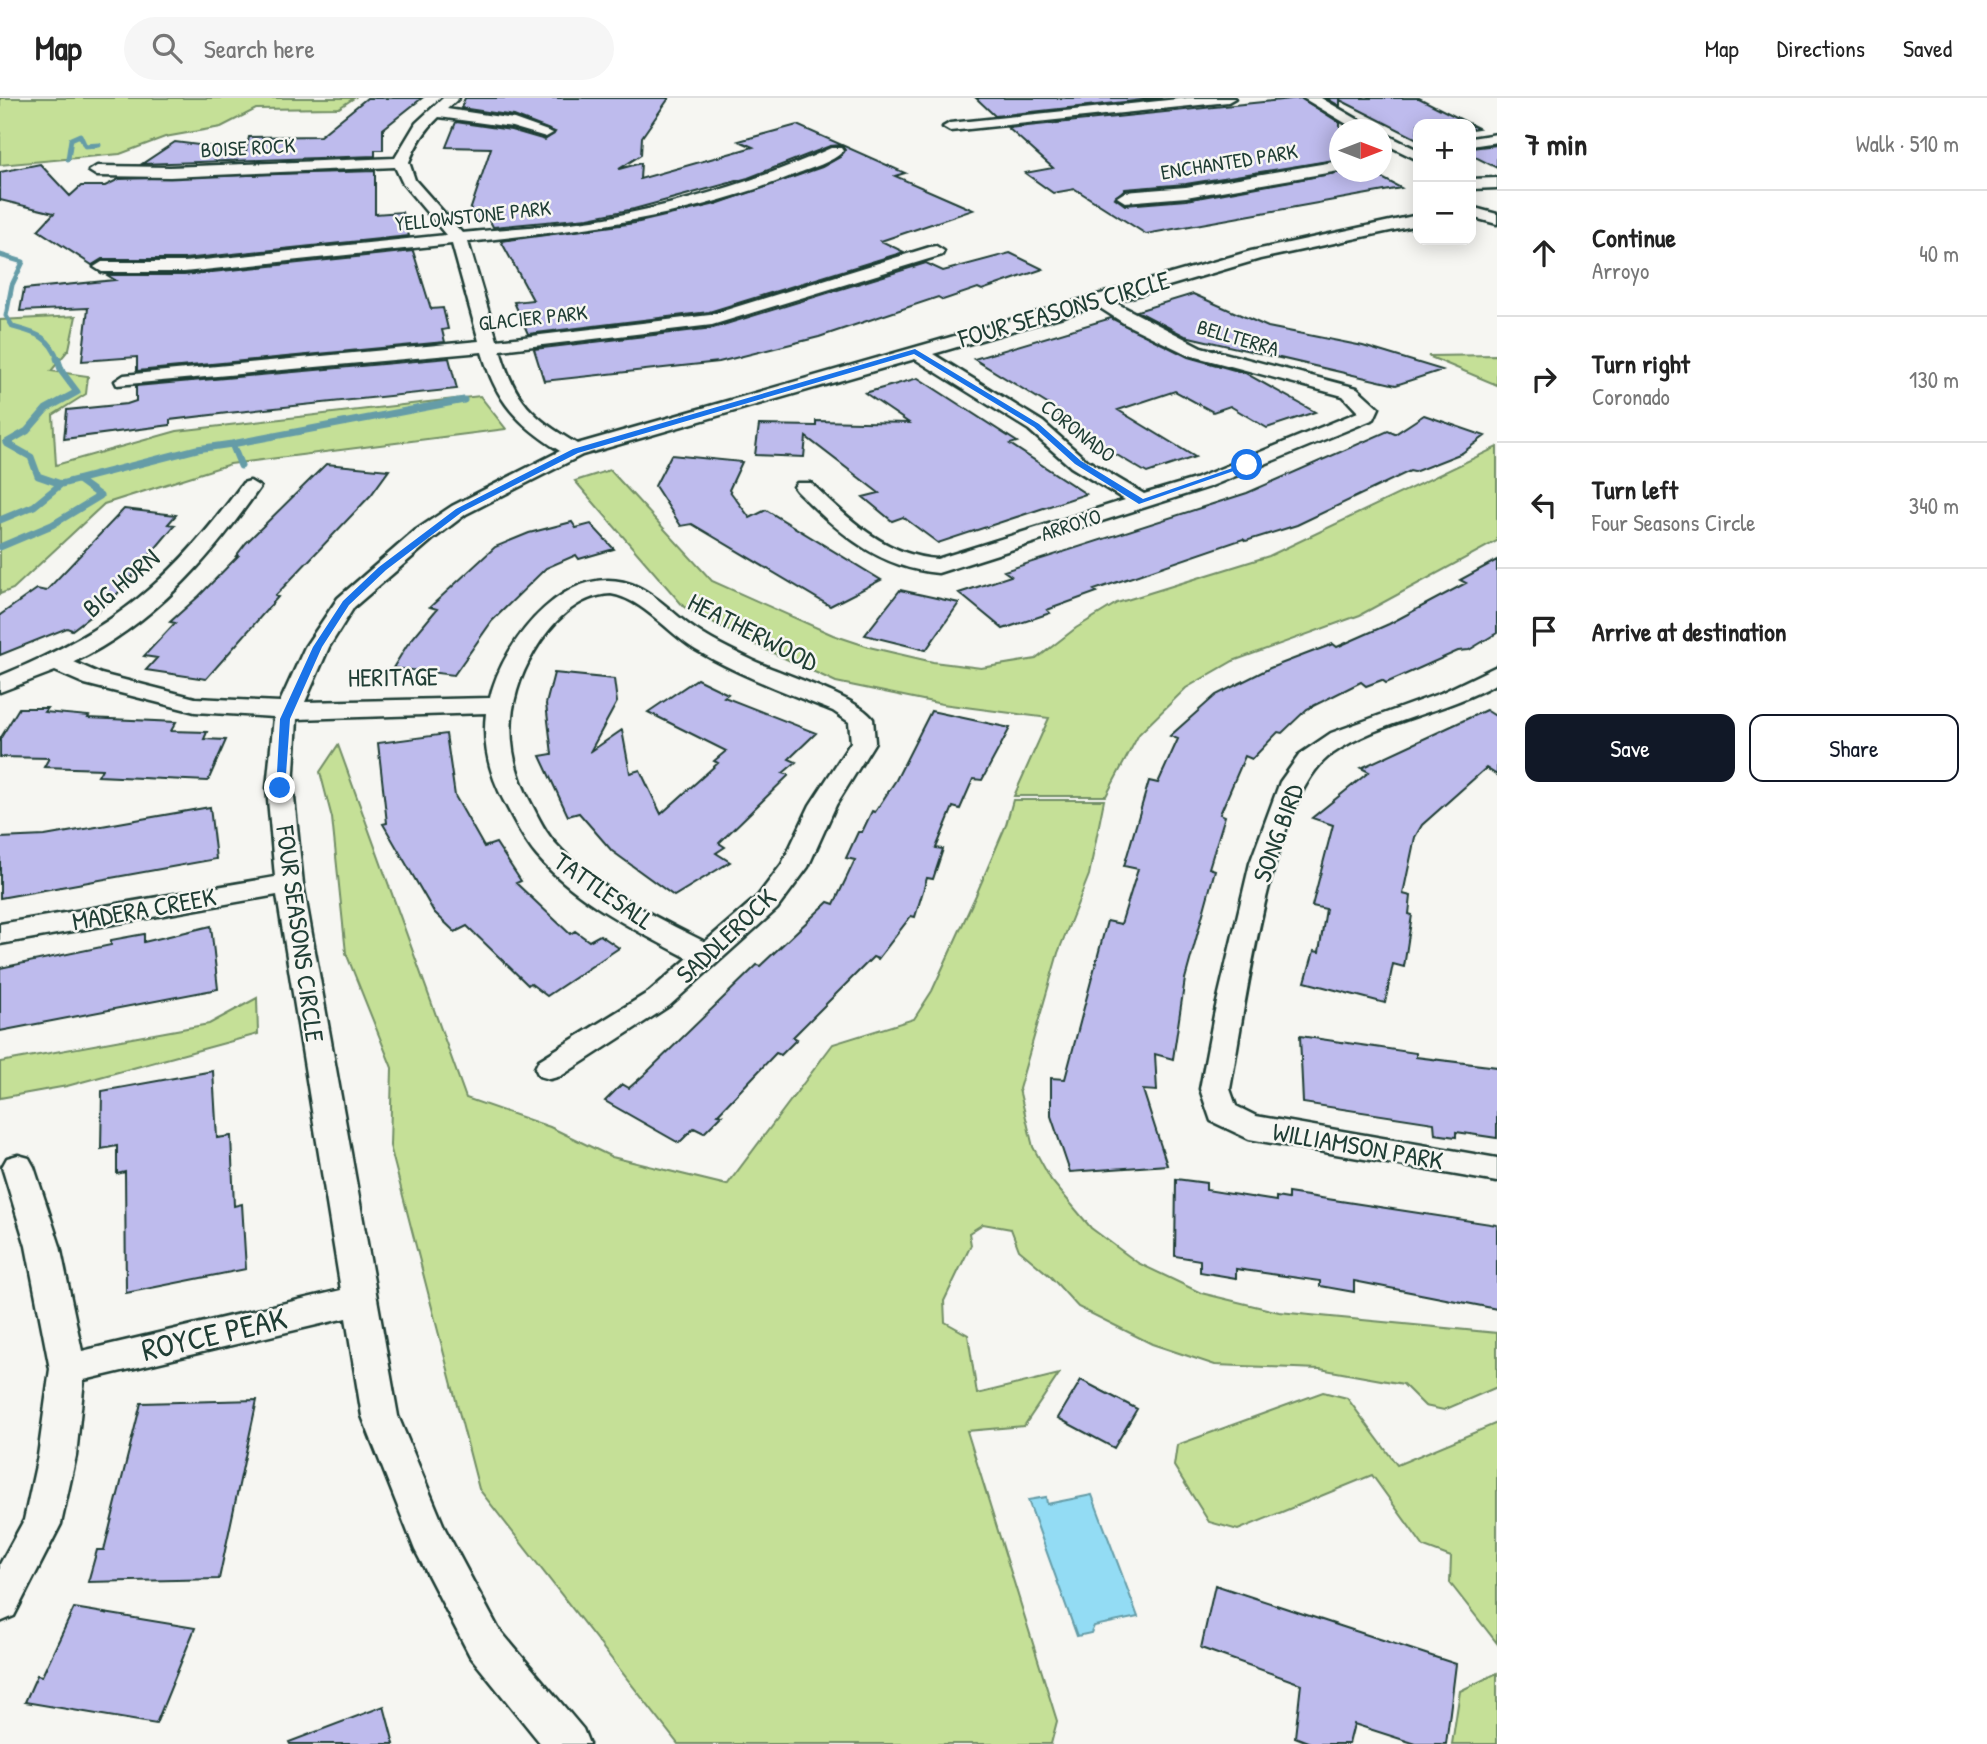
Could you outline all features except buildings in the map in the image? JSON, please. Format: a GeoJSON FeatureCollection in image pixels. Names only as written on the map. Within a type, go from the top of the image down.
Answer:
{"type":"FeatureCollection","features":[{"type":"Feature","properties":{"kind":"street"},"geometry":{"type":"LineString","coordinates":[[452,98],[434,112],[409,141],[401,162],[408,181],[459,240],[500,382],[525,419],[576,451]]}},
{"type":"Feature","properties":{"kind":"street"},"geometry":{"type":"LineString","coordinates":[[950,127],[1228,98]]}},
{"type":"Feature","properties":{"kind":"street"},"geometry":{"type":"LineString","coordinates":[[1310,98],[1349,119]]}},
{"type":"Feature","properties":{"kind":"street"},"geometry":{"type":"LineString","coordinates":[[434,112],[513,123],[546,134]]}},
{"type":"Feature","properties":{"kind":"street"},"geometry":{"type":"LineString","coordinates":[[1476,141],[1497,138]]}},
{"type":"Feature","properties":{"kind":"street"},"geometry":{"type":"LineString","coordinates":[[1392,141],[1413,152]]}},
{"type":"Feature","properties":{"kind":"street","name":"YELLOWSTONE PARK"},"geometry":{"type":"LineString","coordinates":[[102,267],[184,267],[603,223],[662,211],[777,178],[836,150]]}},
{"type":"Feature","properties":{"kind":"street"},"geometry":{"type":"LineString","coordinates":[[1392,156],[1413,153]]}},
{"type":"Feature","properties":{"kind":"street","name":"BOISE ROCK"},"geometry":{"type":"LineString","coordinates":[[97,170],[170,172],[401,162]]}},
{"type":"Feature","properties":{"kind":"street","name":"ENCHANTED PARK"},"geometry":{"type":"LineString","coordinates":[[1125,197],[1186,192],[1329,168]]}},
{"type":"Feature","properties":{"kind":"street"},"geometry":{"type":"LineString","coordinates":[[1476,184],[1497,183]]}},
{"type":"Feature","properties":{"kind":"street"},"geometry":{"type":"LineString","coordinates":[[1476,213],[1497,219]]}},
{"type":"Feature","properties":{"kind":"street","name":"FOUR SEASONS CIRCLE"},"geometry":{"type":"LineString","coordinates":[[568,1744],[484,1642],[429,1538],[380,1416],[289,884],[280,788],[285,719],[317,647],[346,603],[383,569],[459,510],[576,451],[915,351],[1257,255],[1413,221]]}},
{"type":"Feature","properties":{"kind":"street","name":"GLACIER PARK"},"geometry":{"type":"LineString","coordinates":[[124,381],[489,346],[712,320],[936,251]]}},
{"type":"Feature","properties":{"kind":"street","name":"BELLTERRA"},"geometry":{"type":"LineString","coordinates":[[1098,299],[1131,320],[1195,351],[1327,384],[1363,399],[1369,408]]}},
{"type":"Feature","properties":{"kind":"street","name":"CORONADO"},"geometry":{"type":"LineString","coordinates":[[915,351],[1026,419],[1078,463],[1142,502]]}},
{"type":"Feature","properties":{"kind":"street","name":"ARROYO"},"geometry":{"type":"LineString","coordinates":[[804,487],[831,514],[871,543],[921,567],[939,566],[979,556],[1202,483],[1367,415],[1369,408]]}},
{"type":"Feature","properties":{"kind":"street","name":"BIG HORN"},"geometry":{"type":"LineString","coordinates":[[0,685],[56,663],[85,648],[146,606],[223,526],[250,487]]}},
{"type":"Feature","properties":{"kind":"street","name":"TATTLESALL"},"geometry":{"type":"LineString","coordinates":[[624,589],[606,588],[577,593],[559,605],[516,661],[498,705],[496,734],[502,771],[519,807],[545,849],[584,883],[630,915],[706,956]]}},
{"type":"Feature","properties":{"kind":"street","name":"HEATHERWOOD"},"geometry":{"type":"LineString","coordinates":[[624,589],[690,636],[842,706],[861,719]]}},
{"type":"Feature","properties":{"kind":"street","name":"HERITAGE"},"geometry":{"type":"LineString","coordinates":[[56,663],[93,679],[154,697],[195,705],[289,710],[498,705]]}},
{"type":"Feature","properties":{"kind":"street","name":"SONG BIRD"},"geometry":{"type":"LineString","coordinates":[[1222,1113],[1215,1089],[1263,860],[1289,791],[1307,760],[1335,741],[1454,697],[1497,673]]}},
{"type":"Feature","properties":{"kind":"street","name":"SADDLEROCK"},"geometry":{"type":"LineString","coordinates":[[550,1068],[659,999],[767,903],[794,867],[823,806],[863,742],[861,719]]}},
{"type":"Feature","properties":{"kind":"street","name":"MADERA CREEK"},"geometry":{"type":"LineString","coordinates":[[0,934],[289,884]]}},
{"type":"Feature","properties":{"kind":"street","name":"WILLIAMSON PARK"},"geometry":{"type":"LineString","coordinates":[[1222,1113],[1249,1127],[1296,1138],[1497,1170]]}},
{"type":"Feature","properties":{"kind":"street"},"geometry":{"type":"LineString","coordinates":[[0,1602],[42,1524],[57,1456],[68,1369],[43,1246],[18,1167]]}},
{"type":"Feature","properties":{"kind":"street","name":"ROYCE PEAK"},"geometry":{"type":"LineString","coordinates":[[68,1369],[360,1300]]}},
{"type":"Feature","properties":{"kind":"green space"},"geometry":{"type":"Polygon","coordinates":[[[0,98],[354,98],[339,108],[256,109],[221,127],[165,137],[120,154],[0,165],[0,98]]]}},
{"type":"Feature","properties":{"kind":"green space"},"geometry":{"type":"Polygon","coordinates":[[[76,316],[69,349],[51,371],[88,376],[86,394],[53,415],[56,465],[177,431],[480,396],[506,429],[230,464],[104,504],[13,589],[0,594],[0,320],[76,316]]]}},
{"type":"Feature","properties":{"kind":"green space"},"geometry":{"type":"Polygon","coordinates":[[[1497,355],[1497,385],[1428,356],[1497,355]]]}},
{"type":"Feature","properties":{"kind":"green space"},"geometry":{"type":"Polygon","coordinates":[[[1497,447],[1497,541],[1360,615],[1233,661],[1186,688],[1139,734],[1106,796],[1014,796],[1049,718],[942,704],[836,682],[756,645],[684,607],[575,481],[610,470],[712,581],[833,635],[869,647],[933,662],[981,668],[1036,659],[1076,628],[1117,603],[1269,556],[1497,447]]]}},
{"type":"Feature","properties":{"kind":"green space"},"geometry":{"type":"Polygon","coordinates":[[[338,745],[466,1098],[550,1127],[612,1157],[727,1185],[833,1044],[914,1019],[932,991],[976,895],[1006,825],[1013,800],[1104,800],[1089,875],[1058,953],[1019,1089],[1033,1147],[1051,1180],[1091,1228],[1138,1263],[1201,1293],[1279,1312],[1497,1333],[1497,1387],[1444,1410],[1425,1406],[1403,1384],[1320,1369],[1215,1365],[1152,1344],[1078,1307],[1050,1276],[1019,1250],[1011,1229],[983,1224],[969,1233],[971,1245],[944,1301],[945,1322],[968,1335],[977,1394],[1059,1374],[1024,1426],[967,1431],[1057,1721],[1051,1744],[678,1744],[479,1489],[390,1146],[392,1068],[346,953],[332,818],[320,772],[338,745]]]}},
{"type":"Feature","properties":{"kind":"green space"},"geometry":{"type":"Polygon","coordinates":[[[257,998],[258,1034],[67,1086],[0,1098],[0,1062],[209,1024],[257,998]]]}},
{"type":"Feature","properties":{"kind":"green space"},"geometry":{"type":"Polygon","coordinates":[[[1323,1392],[1347,1398],[1397,1465],[1497,1423],[1497,1643],[1450,1583],[1451,1557],[1424,1547],[1372,1475],[1238,1530],[1209,1522],[1174,1466],[1177,1445],[1323,1392]]]}},
{"type":"Feature","properties":{"kind":"green space"},"geometry":{"type":"Polygon","coordinates":[[[1497,1673],[1497,1744],[1452,1744],[1460,1691],[1497,1673]]]}},
{"type":"Feature","properties":{"kind":"water"},"geometry":{"type":"Polygon","coordinates":[[[1092,1495],[1138,1617],[1094,1626],[1091,1633],[1077,1636],[1028,1500],[1046,1497],[1047,1504],[1092,1495]]]}},
{"type":"Feature","properties":{"kind":"waterway"},"geometry":{"type":"LineString","coordinates":[[68,159],[71,139],[80,135],[85,146],[99,145]]}},
{"type":"Feature","properties":{"kind":"waterway"},"geometry":{"type":"LineString","coordinates":[[0,255],[23,262],[12,285],[6,316],[13,327],[35,334],[46,341],[58,360]]}},
{"type":"Feature","properties":{"kind":"waterway"},"geometry":{"type":"LineString","coordinates":[[57,358],[62,372],[77,392],[46,409],[27,431],[6,443],[31,457],[38,476],[61,484]]}},
{"type":"Feature","properties":{"kind":"waterway"},"geometry":{"type":"LineString","coordinates":[[232,444],[464,400]]}},
{"type":"Feature","properties":{"kind":"waterway"},"geometry":{"type":"LineString","coordinates":[[61,484],[197,449],[232,444]]}},
{"type":"Feature","properties":{"kind":"waterway"},"geometry":{"type":"LineString","coordinates":[[232,444],[241,466]]}},
{"type":"Feature","properties":{"kind":"waterway"},"geometry":{"type":"LineString","coordinates":[[0,547],[52,525],[100,496],[78,480]]}},
{"type":"Feature","properties":{"kind":"waterway"},"geometry":{"type":"LineString","coordinates":[[0,520],[34,506],[61,484]]}},
{"type":"Feature","properties":{"kind":"route"},"geometry":{"type":"LineString","coordinates":[[280,788],[285,719],[317,647],[346,603],[424,535],[459,510],[576,451],[915,351],[1036,426],[1078,463],[1142,502],[1247,465]]}}]}
